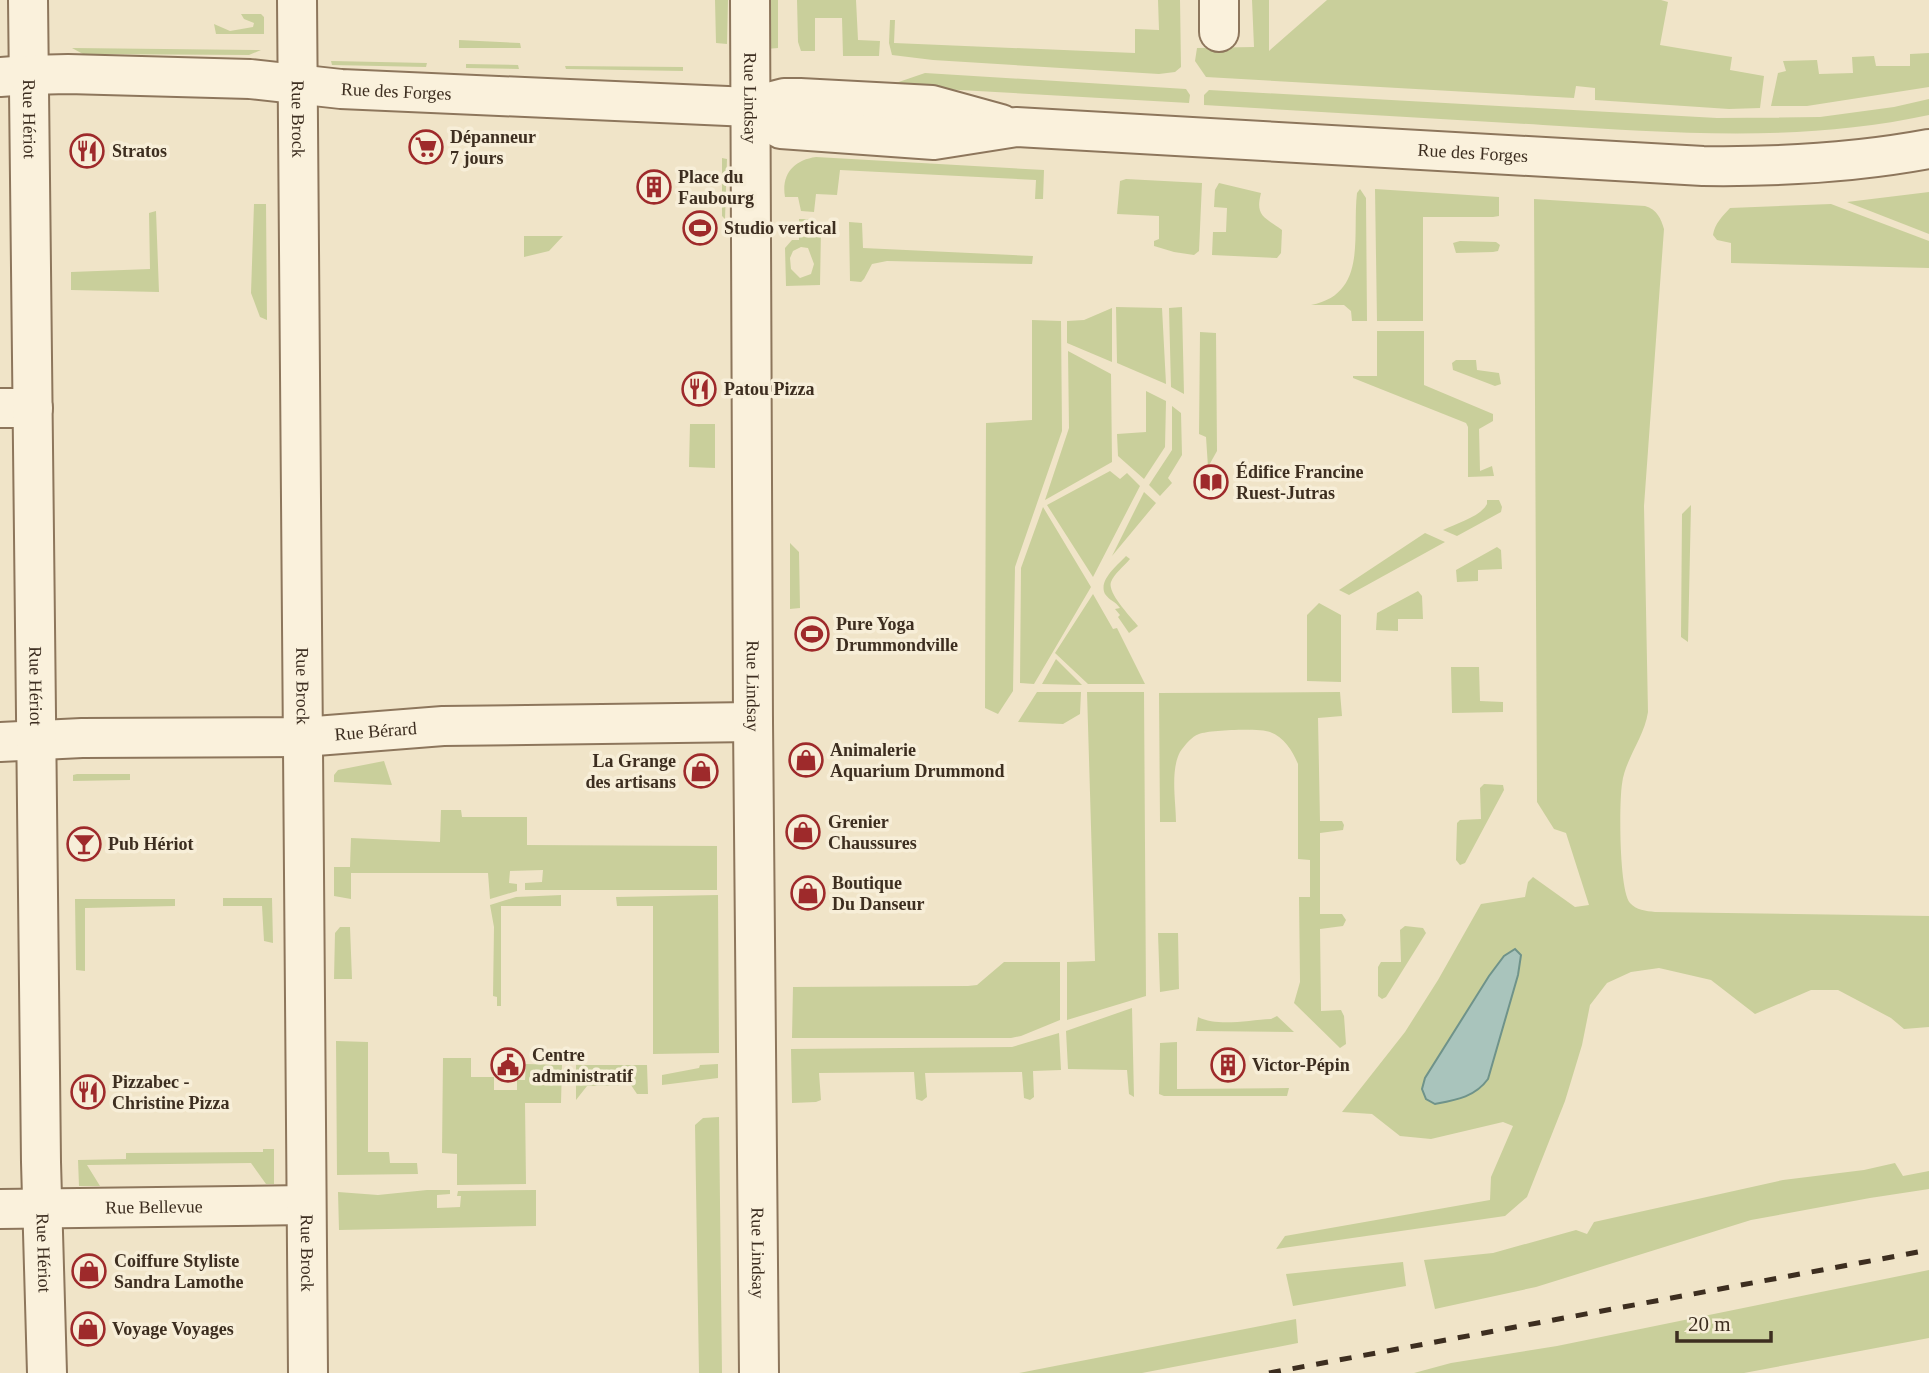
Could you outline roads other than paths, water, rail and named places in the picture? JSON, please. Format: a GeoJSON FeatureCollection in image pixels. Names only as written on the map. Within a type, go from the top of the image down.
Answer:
{"type":"FeatureCollection","features":[{"type":"Feature","properties":{"kind":"street","name":"Rue Hériot"},"geometry":{"type":"LineString","coordinates":[[28,0],[14,76],[18,741],[42,1208],[47,1373]]}},
{"type":"Feature","properties":{"kind":"street","name":"Rue Brock"},"geometry":{"type":"LineString","coordinates":[[297,0],[309,1373]]}},
{"type":"Feature","properties":{"kind":"street","name":"Rue Lindsay"},"geometry":{"type":"LineString","coordinates":[[750,0],[759,1373]]}},
{"type":"Feature","properties":{"kind":"street","name":"Rue des Forges"},"geometry":{"type":"LineString","coordinates":[[14,76],[68,74],[239,79],[341,89],[750,107],[800,98],[932,105],[1016,127],[1703,166],[1793,166],[1929,149]]}},
{"type":"Feature","properties":{"kind":"street","name":"Rue Bérard"},"geometry":{"type":"LineString","coordinates":[[18,741],[303,737],[453,726],[753,722]]}},
{"type":"Feature","properties":{"kind":"street","name":"Rue Bellevue"},"geometry":{"type":"LineString","coordinates":[[0,1209],[306,1205]]}},
{"type":"Feature","properties":{"kind":"water"},"geometry":{"type":"Polygon","coordinates":[[[1515,949],[1521,955],[1518,975],[1488,1079],[1471,1094],[1435,1104],[1426,1099],[1422,1089],[1425,1078],[1489,976],[1504,956],[1515,949]]]}},
{"type":"Feature","properties":{"kind":"railway"},"geometry":{"type":"LineString","coordinates":[[1269,1373],[1929,1250]]}},
{"type":"Feature","properties":{"kind":"place","name":"Dépanneur 7 jours"},"geometry":{"type":"Point","coordinates":[426,147]}},
{"type":"Feature","properties":{"kind":"place","name":"Stratos"},"geometry":{"type":"Point","coordinates":[87,151]}},
{"type":"Feature","properties":{"kind":"place","name":"Place du Faubourg"},"geometry":{"type":"Point","coordinates":[654,187]}},
{"type":"Feature","properties":{"kind":"place","name":"Studio vertical"},"geometry":{"type":"Point","coordinates":[700,228]}},
{"type":"Feature","properties":{"kind":"place","name":"Patou Pizza"},"geometry":{"type":"Point","coordinates":[699,389]}},
{"type":"Feature","properties":{"kind":"place","name":"Édifice Francine Ruest-Jutras"},"geometry":{"type":"Point","coordinates":[1211,482]}},
{"type":"Feature","properties":{"kind":"place","name":"Pure Yoga Drummondville"},"geometry":{"type":"Point","coordinates":[812,634]}},
{"type":"Feature","properties":{"kind":"place","name":"Animalerie Aquarium Drummond"},"geometry":{"type":"Point","coordinates":[806,760]}},
{"type":"Feature","properties":{"kind":"place","name":"La Grange des artisans"},"geometry":{"type":"Point","coordinates":[701,771]}},
{"type":"Feature","properties":{"kind":"place","name":"Grenier Chaussures"},"geometry":{"type":"Point","coordinates":[803,832]}},
{"type":"Feature","properties":{"kind":"place","name":"Pub Hériot"},"geometry":{"type":"Point","coordinates":[84,844]}},
{"type":"Feature","properties":{"kind":"place","name":"Boutique Du Danseur"},"geometry":{"type":"Point","coordinates":[808,893]}},
{"type":"Feature","properties":{"kind":"place","name":"Centre administratif"},"geometry":{"type":"Point","coordinates":[508,1065]}},
{"type":"Feature","properties":{"kind":"place","name":"Victor-Pépin"},"geometry":{"type":"Point","coordinates":[1228,1065]}},
{"type":"Feature","properties":{"kind":"place","name":"Pizzabec - Christine Pizza"},"geometry":{"type":"Point","coordinates":[88,1092]}},
{"type":"Feature","properties":{"kind":"place","name":"Coiffure Styliste Sandra Lamothe"},"geometry":{"type":"Point","coordinates":[89,1271]}},
{"type":"Feature","properties":{"kind":"place","name":"Voyage Voyages"},"geometry":{"type":"Point","coordinates":[88,1329]}}]}
